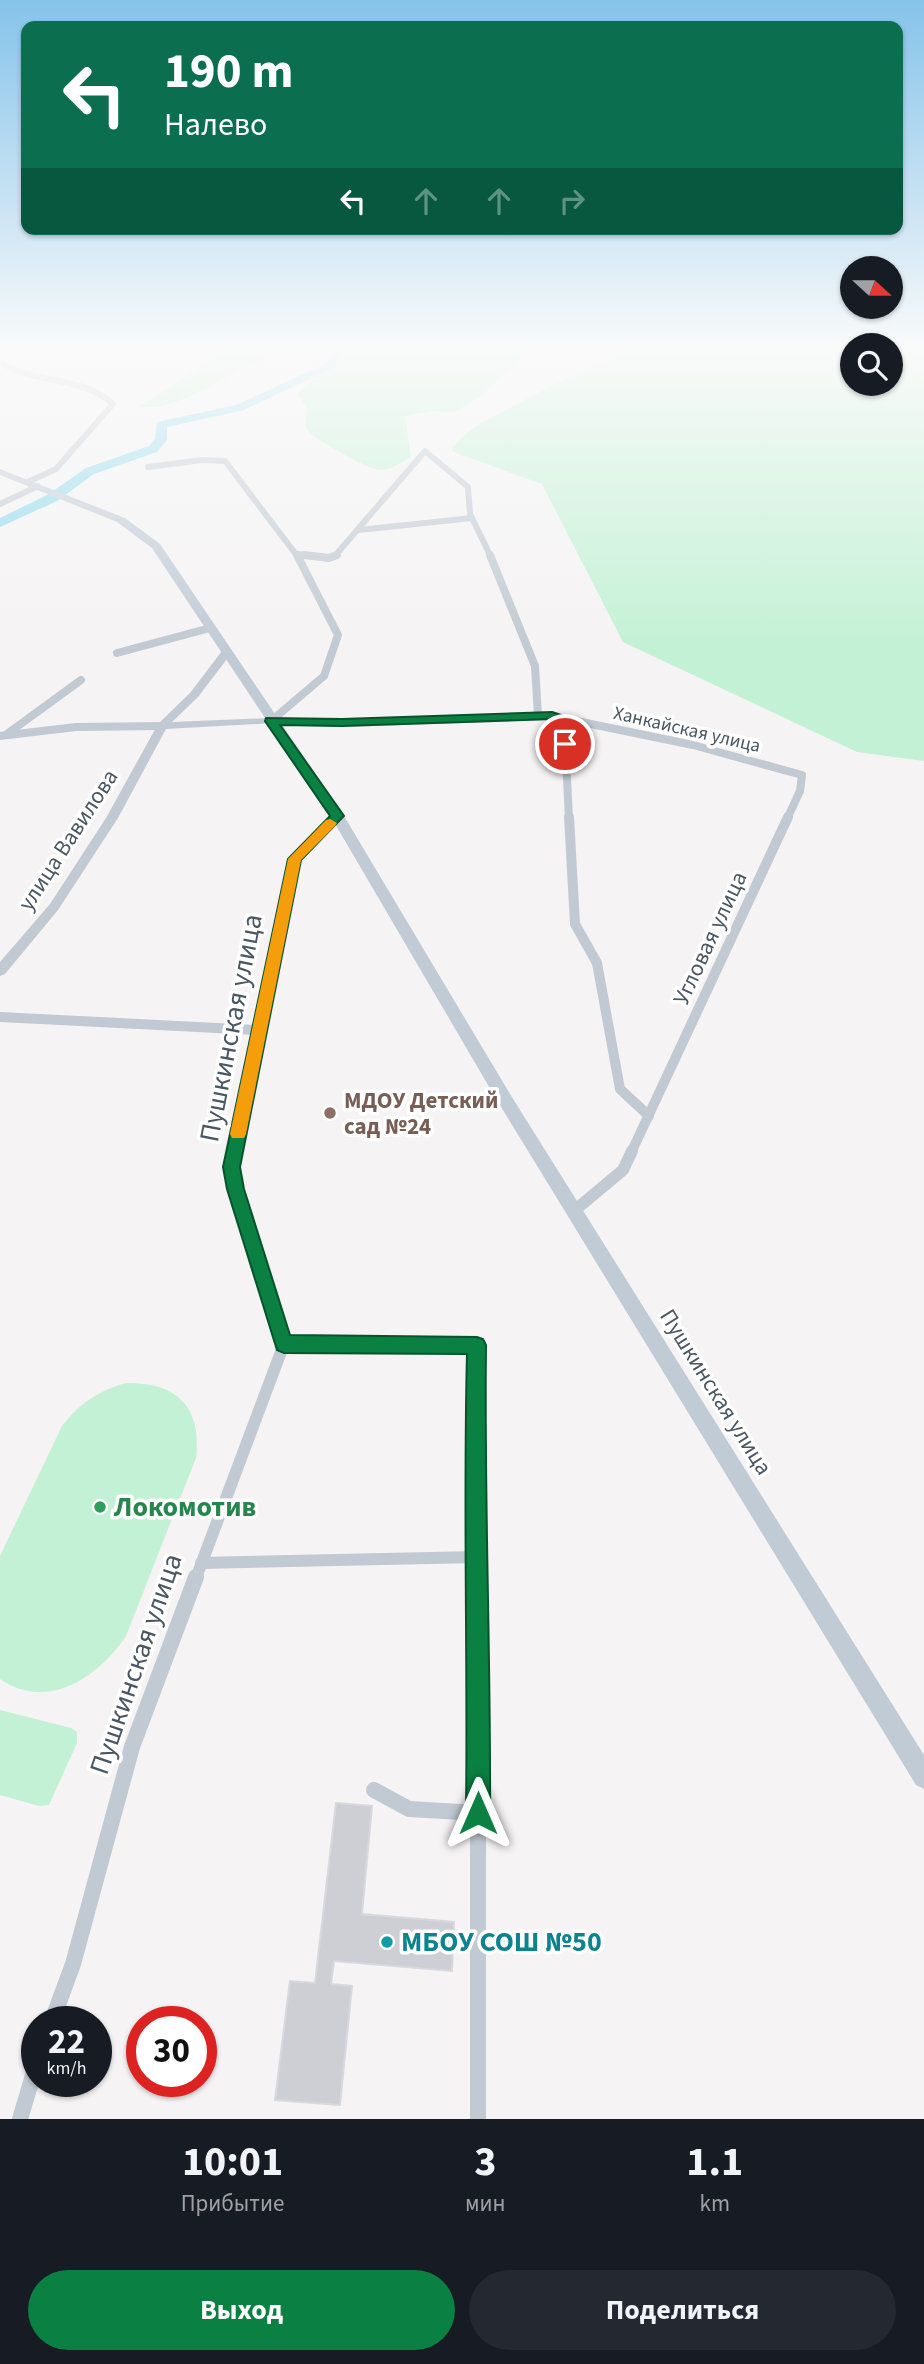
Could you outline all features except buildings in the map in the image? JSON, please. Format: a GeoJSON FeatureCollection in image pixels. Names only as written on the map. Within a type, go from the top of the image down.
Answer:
{"type":"FeatureCollection","features":[{"type":"Feature","properties":{"kind":"main road","name":"Пушкинская улица"},"geometry":{"type":"LineString","coordinates":[[0,472],[121,520],[156,546],[337,816],[504,1098],[924,1777]]}},
{"type":"Feature","properties":{"kind":"street"},"geometry":{"type":"LineString","coordinates":[[0,501],[37,486],[74,449]]}},
{"type":"Feature","properties":{"kind":"street"},"geometry":{"type":"LineString","coordinates":[[297,554],[333,558],[425,451],[468,487],[472,518],[535,666],[538,716]]}},
{"type":"Feature","properties":{"kind":"street"},"geometry":{"type":"LineString","coordinates":[[2,737],[76,727],[271,721],[324,676],[338,635],[297,554],[225,461],[202,460],[148,467]]}},
{"type":"Feature","properties":{"kind":"street"},"geometry":{"type":"LineString","coordinates":[[359,530],[472,518]]}},
{"type":"Feature","properties":{"kind":"street"},"geometry":{"type":"LineString","coordinates":[[117,653],[210,628]]}},
{"type":"Feature","properties":{"kind":"street","name":"улица Вавилова"},"geometry":{"type":"LineString","coordinates":[[0,971],[54,907],[112,818],[162,726],[194,695],[226,653]]}},
{"type":"Feature","properties":{"kind":"street"},"geometry":{"type":"LineString","coordinates":[[2,737],[80,680]]}},
{"type":"Feature","properties":{"kind":"street","name":"Ханкайская улица"},"geometry":{"type":"LineString","coordinates":[[271,721],[342,723],[538,716],[564,718],[692,745],[802,775]]}},
{"type":"Feature","properties":{"kind":"street"},"geometry":{"type":"LineString","coordinates":[[564,718],[575,924],[597,964],[620,1089],[649,1116]]}},
{"type":"Feature","properties":{"kind":"street","name":"Угловая улица"},"geometry":{"type":"LineString","coordinates":[[575,1211],[623,1170],[800,791],[802,775]]}},
{"type":"Feature","properties":{"kind":"street","name":"Пушкинская улица"},"geometry":{"type":"LineString","coordinates":[[58,2006],[73,1964],[132,1747],[284,1344],[235,1189],[232,1167],[295,859],[337,816]]}},
{"type":"Feature","properties":{"kind":"street"},"geometry":{"type":"LineString","coordinates":[[0,1017],[258,1030]]}},
{"type":"Feature","properties":{"kind":"street"},"geometry":{"type":"LineString","coordinates":[[284,1344],[477,1345],[475,1451],[478,1557],[478,2119]]}},
{"type":"Feature","properties":{"kind":"street"},"geometry":{"type":"LineString","coordinates":[[201,1563],[478,1557]]}},
{"type":"Feature","properties":{"kind":"street"},"geometry":{"type":"LineString","coordinates":[[374,1790],[409,1809],[478,1813]]}},
{"type":"Feature","properties":{"kind":"street"},"geometry":{"type":"LineString","coordinates":[[20,2119],[27,2097]]}},
{"type":"Feature","properties":{"kind":"green space"},"geometry":{"type":"Polygon","coordinates":[[[335,449],[410,449],[411,457],[380,470],[335,449]]]}},
{"type":"Feature","properties":{"kind":"green space"},"geometry":{"type":"Polygon","coordinates":[[[452,449],[924,449],[924,761],[857,752],[623,642],[542,484],[453,452],[452,449]]]}},
{"type":"Feature","properties":{"kind":"green space","name":"Локомотив"},"geometry":{"type":"Polygon","coordinates":[[[126,1383],[159,1387],[182,1401],[195,1425],[196,1458],[126,1636],[115,1651],[101,1665],[70,1685],[54,1691],[36,1692],[18,1688],[0,1679],[0,1556],[62,1426],[90,1399],[126,1383]]]}},
{"type":"Feature","properties":{"kind":"green space"},"geometry":{"type":"Polygon","coordinates":[[[0,1710],[71,1728],[77,1732],[77,1743],[49,1805],[39,1806],[0,1795],[0,1710]]]}},
{"type":"Feature","properties":{"kind":"waterway"},"geometry":{"type":"LineString","coordinates":[[0,523],[52,498],[90,471],[153,449]]}},
{"type":"Feature","properties":{"kind":"slow traffic"},"geometry":{"type":"LineString","coordinates":[[238,1134],[295,859],[330,823]]}},
{"type":"Feature","properties":{"kind":"place","name":"МДОУ Детский сад №24"},"geometry":{"type":"Point","coordinates":[330,1113]}},
{"type":"Feature","properties":{"kind":"place","name":"Локомотив"},"geometry":{"type":"Point","coordinates":[100,1507]}},
{"type":"Feature","properties":{"kind":"place","name":"МБОУ СОШ №50"},"geometry":{"type":"Point","coordinates":[387,1942]}},
{"type":"Feature","properties":{"kind":"route"},"geometry":{"type":"LineString","coordinates":[[478,1813],[480,1665],[475,1451],[477,1345],[284,1344],[235,1189],[232,1167],[295,859],[337,816],[271,721],[342,723],[552,716],[564,718],[565,744]]}}]}
